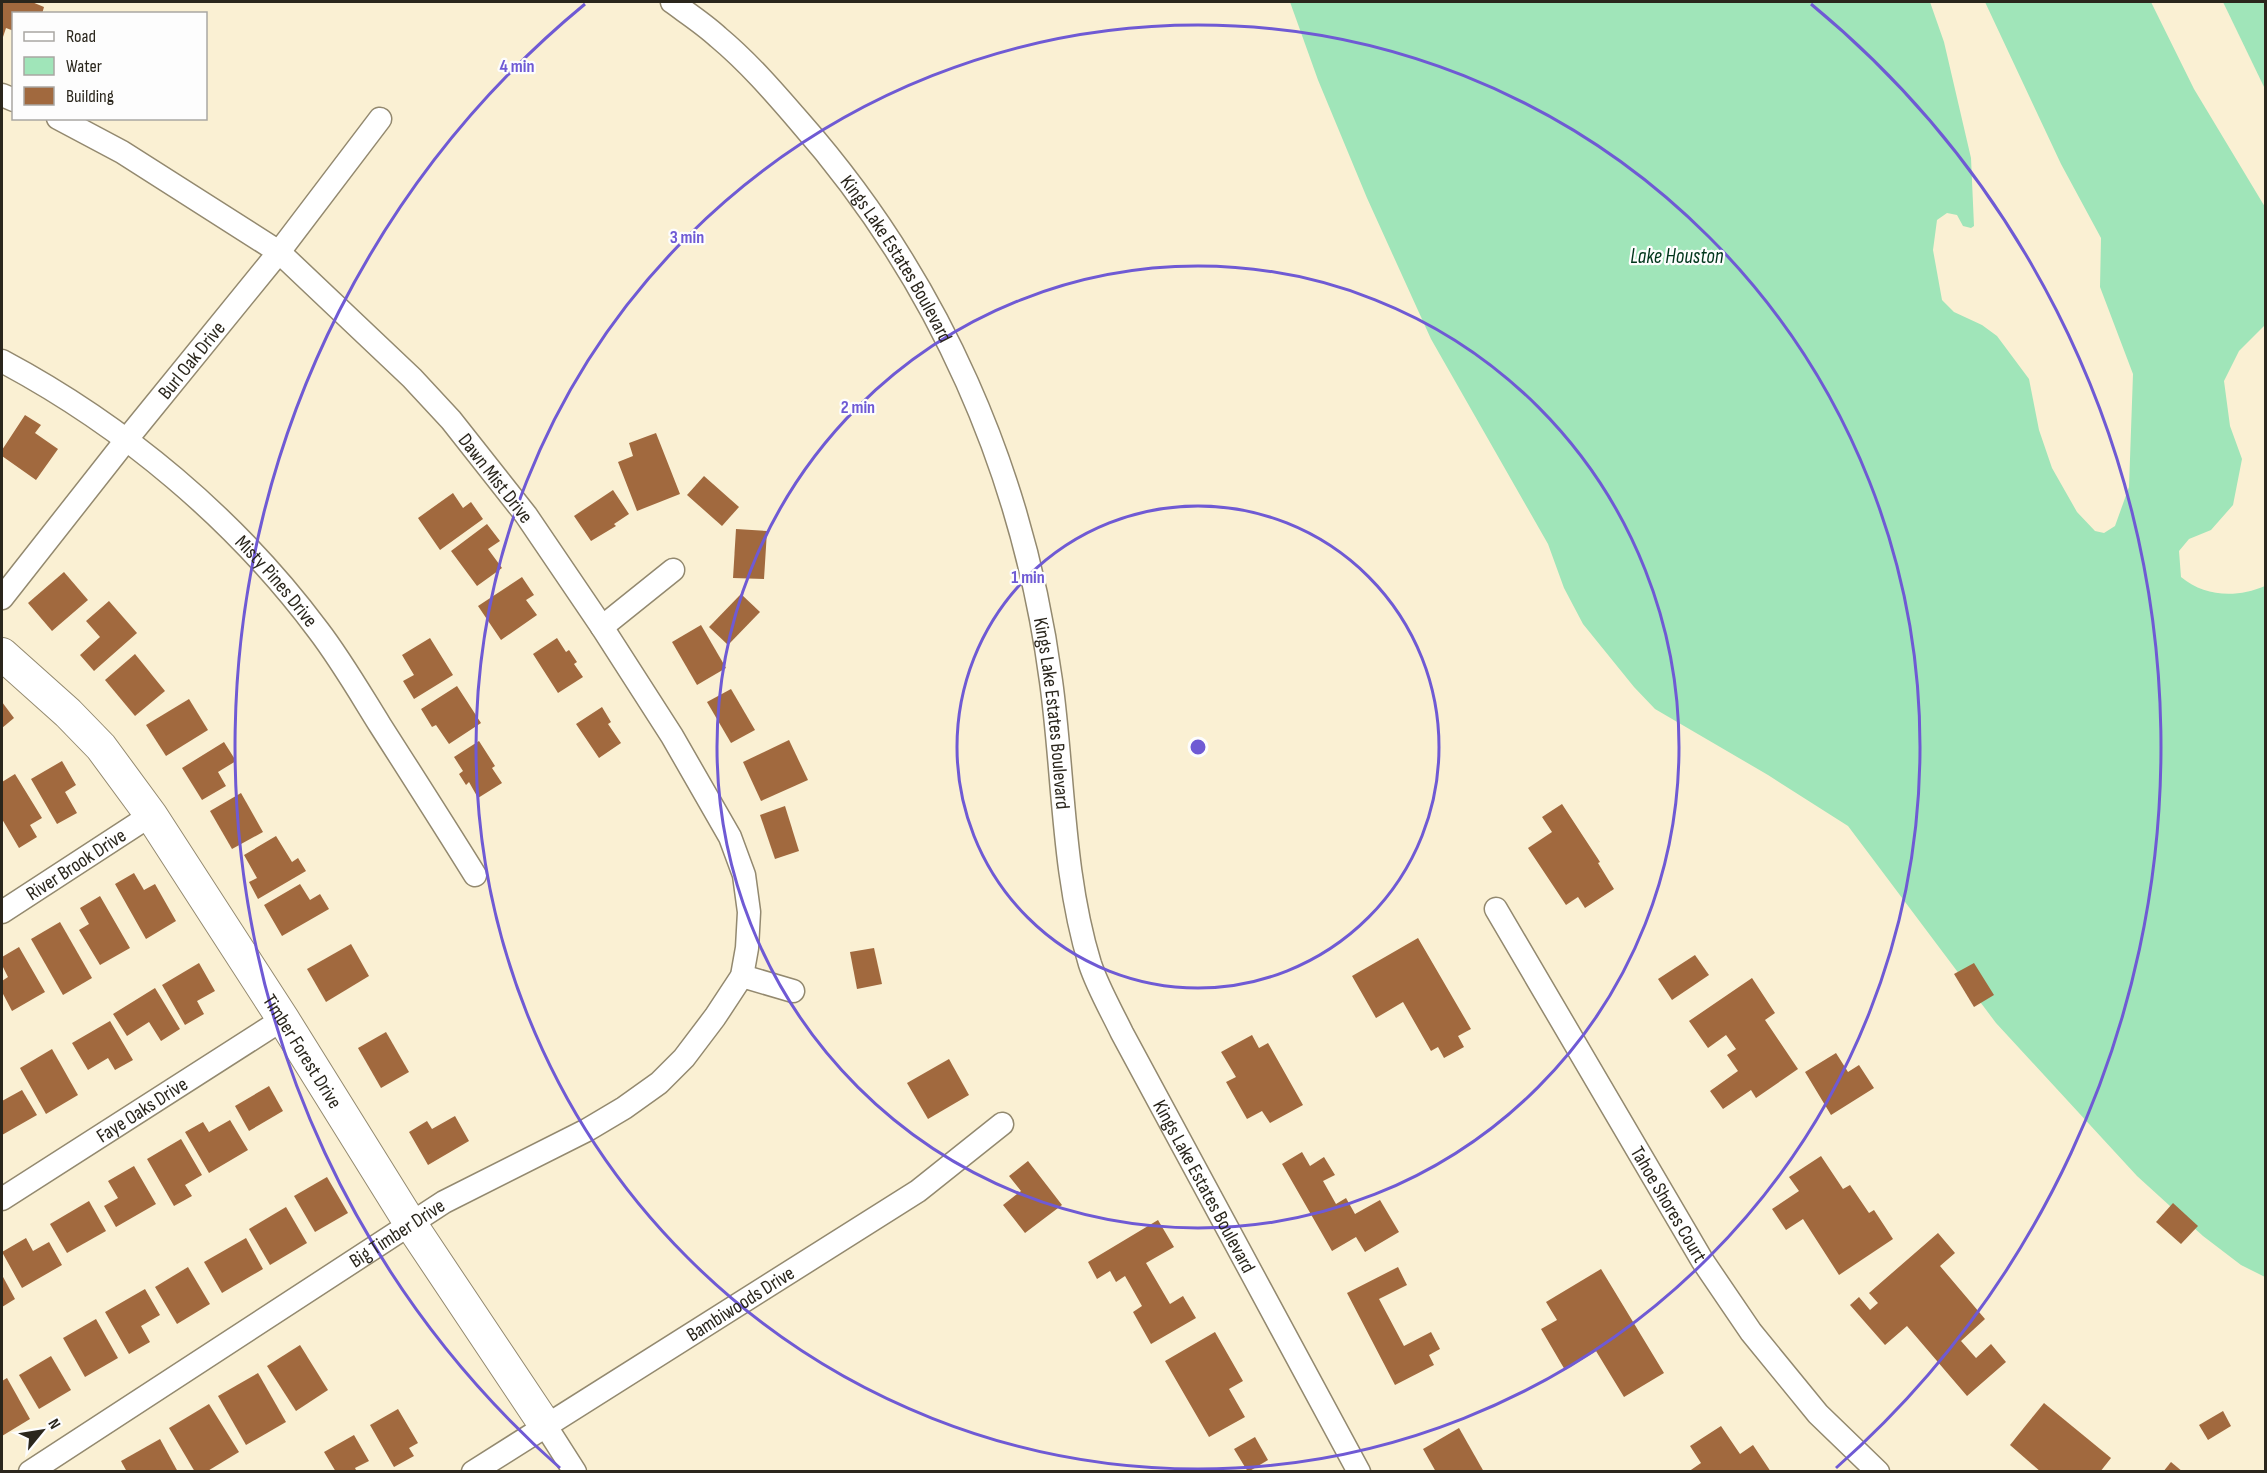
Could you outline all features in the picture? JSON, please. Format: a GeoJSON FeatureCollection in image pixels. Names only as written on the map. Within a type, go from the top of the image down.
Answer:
{"type":"FeatureCollection","features":[{"type":"Feature","properties":{"kind":"street","name":"Kings Lake Estates Boulevard"},"geometry":{"type":"LineString","coordinates":[[672,2],[719,37],[771,88],[821,145],[867,203],[913,276],[954,351],[988,428],[1013,499],[1036,592],[1052,682],[1068,854],[1080,926],[1091,967],[1122,1033],[1359,1472]]}},
{"type":"Feature","properties":{"kind":"street","name":"Burl Oak Drive"},"geometry":{"type":"LineString","coordinates":[[2,598],[279,252],[380,119]]}},
{"type":"Feature","properties":{"kind":"street","name":"Dawn Mist Drive"},"geometry":{"type":"LineString","coordinates":[[62,120],[122,152],[279,252],[412,378],[451,420],[526,515],[602,627],[721,818],[744,875],[749,912],[747,948],[742,976]]}},
{"type":"Feature","properties":{"kind":"street","name":"Misty Pines Drive"},"geometry":{"type":"LineString","coordinates":[[2,361],[78,406],[127,439],[220,519],[317,628],[475,875]]}},
{"type":"Feature","properties":{"kind":"street"},"geometry":{"type":"LineString","coordinates":[[602,627],[674,570]]}},
{"type":"Feature","properties":{"kind":"street","name":"Timber Forest Drive"},"geometry":{"type":"LineString","coordinates":[[2,654],[68,713],[101,747],[151,815],[411,1223],[575,1472]]}},
{"type":"Feature","properties":{"kind":"street","name":"River Brook Drive"},"geometry":{"type":"LineString","coordinates":[[2,912],[151,815]]}},
{"type":"Feature","properties":{"kind":"street","name":"Tahoe Shores Court"},"geometry":{"type":"LineString","coordinates":[[1496,909],[1702,1260],[1752,1332],[1818,1414],[1878,1472]]}},
{"type":"Feature","properties":{"kind":"street"},"geometry":{"type":"LineString","coordinates":[[742,976],[793,991]]}},
{"type":"Feature","properties":{"kind":"street","name":"Big Timber Drive"},"geometry":{"type":"LineString","coordinates":[[30,1472],[444,1202],[587,1130],[624,1108],[659,1083],[684,1058],[742,976]]}},
{"type":"Feature","properties":{"kind":"street","name":"Faye Oaks Drive"},"geometry":{"type":"LineString","coordinates":[[2,1199],[283,1019]]}},
{"type":"Feature","properties":{"kind":"street","name":"Bambiwoods Drive"},"geometry":{"type":"LineString","coordinates":[[473,1472],[918,1191],[1002,1124]]}},
{"type":"Feature","properties":{"kind":"water","name":"Lake Houston"},"geometry":{"type":"Polygon","coordinates":[[[1290,2],[1930,2],[1944,42],[1971,158],[1974,226],[1971,228],[1963,226],[1957,215],[1947,213],[1937,220],[1933,250],[1942,300],[1954,312],[1982,325],[1997,336],[2029,379],[2039,430],[2052,468],[2077,512],[2095,531],[2104,533],[2115,526],[2129,487],[2133,374],[2100,287],[2101,238],[2061,164],[1985,2],[2151,2],[2194,89],[2265,207],[2265,325],[2239,351],[2224,381],[2230,426],[2242,459],[2233,505],[2211,530],[2189,539],[2179,551],[2181,577],[2200,589],[2232,594],[2265,586],[2265,1277],[2241,1265],[2203,1236],[2137,1176],[1996,1023],[1848,826],[1768,775],[1655,709],[1634,687],[1583,624],[1564,588],[1548,544],[1431,339],[1367,198],[1318,80],[1290,2]]]}},
{"type":"Feature","properties":{"kind":"water"},"geometry":{"type":"Polygon","coordinates":[[[2223,2],[2265,2],[2265,89],[2223,2]]]}},
{"type":"Feature","properties":{"kind":"building"},"geometry":{"type":"Polygon","coordinates":[[[2,2],[32,2],[44,7],[43,12],[12,12],[12,30],[6,28],[2,40],[2,2]]]}},
{"type":"Feature","properties":{"kind":"building"},"geometry":{"type":"Polygon","coordinates":[[[25,415],[41,425],[35,433],[58,449],[36,480],[2,456],[2,450],[25,415]]]}},
{"type":"Feature","properties":{"kind":"building"},"geometry":{"type":"Polygon","coordinates":[[[656,433],[680,494],[637,511],[618,462],[633,456],[629,443],[656,433]]]}},
{"type":"Feature","properties":{"kind":"building"},"geometry":{"type":"Polygon","coordinates":[[[704,476],[739,507],[722,526],[687,495],[704,476]]]}},
{"type":"Feature","properties":{"kind":"building"},"geometry":{"type":"Polygon","coordinates":[[[613,490],[629,514],[614,524],[616,526],[591,541],[574,516],[613,490]]]}},
{"type":"Feature","properties":{"kind":"building"},"geometry":{"type":"Polygon","coordinates":[[[453,493],[463,508],[471,502],[483,519],[440,550],[418,518],[453,493]]]}},
{"type":"Feature","properties":{"kind":"building"},"geometry":{"type":"Polygon","coordinates":[[[487,524],[500,541],[488,549],[502,568],[477,586],[451,551],[487,524]]]}},
{"type":"Feature","properties":{"kind":"building"},"geometry":{"type":"Polygon","coordinates":[[[736,529],[767,531],[764,579],[733,578],[736,529]]]}},
{"type":"Feature","properties":{"kind":"building"},"geometry":{"type":"Polygon","coordinates":[[[64,572],[88,600],[52,631],[28,603],[64,572]]]}},
{"type":"Feature","properties":{"kind":"building"},"geometry":{"type":"Polygon","coordinates":[[[522,577],[534,595],[526,600],[537,615],[501,640],[478,606],[522,577]]]}},
{"type":"Feature","properties":{"kind":"building"},"geometry":{"type":"Polygon","coordinates":[[[741,594],[760,612],[728,645],[709,627],[741,594]]]}},
{"type":"Feature","properties":{"kind":"building"},"geometry":{"type":"Polygon","coordinates":[[[109,601],[137,633],[94,671],[80,655],[100,637],[86,621],[109,601]]]}},
{"type":"Feature","properties":{"kind":"building"},"geometry":{"type":"Polygon","coordinates":[[[701,625],[726,668],[697,685],[672,642],[701,625]]]}},
{"type":"Feature","properties":{"kind":"building"},"geometry":{"type":"Polygon","coordinates":[[[430,638],[453,675],[414,699],[403,681],[414,675],[402,655],[430,638]]]}},
{"type":"Feature","properties":{"kind":"building"},"geometry":{"type":"Polygon","coordinates":[[[557,638],[566,652],[569,650],[577,662],[574,664],[583,677],[558,693],[533,654],[557,638]]]}},
{"type":"Feature","properties":{"kind":"building"},"geometry":{"type":"Polygon","coordinates":[[[135,654],[165,691],[135,716],[105,680],[135,654]]]}},
{"type":"Feature","properties":{"kind":"building"},"geometry":{"type":"Polygon","coordinates":[[[457,686],[481,723],[449,744],[436,725],[432,727],[421,709],[457,686]]]}},
{"type":"Feature","properties":{"kind":"building"},"geometry":{"type":"Polygon","coordinates":[[[731,689],[755,730],[731,743],[707,702],[731,689]]]}},
{"type":"Feature","properties":{"kind":"building"},"geometry":{"type":"Polygon","coordinates":[[[189,699],[208,730],[166,756],[146,725],[189,699]]]}},
{"type":"Feature","properties":{"kind":"building"},"geometry":{"type":"Polygon","coordinates":[[[2,702],[14,718],[2,728],[2,702]]]}},
{"type":"Feature","properties":{"kind":"building"},"geometry":{"type":"Polygon","coordinates":[[[602,707],[611,722],[608,724],[621,743],[599,758],[576,724],[602,707]]]}},
{"type":"Feature","properties":{"kind":"building"},"geometry":{"type":"Polygon","coordinates":[[[789,740],[808,780],[761,801],[743,762],[789,740]]]}},
{"type":"Feature","properties":{"kind":"building"},"geometry":{"type":"Polygon","coordinates":[[[479,741],[495,766],[492,768],[502,783],[478,798],[469,782],[466,785],[459,774],[463,771],[454,757],[479,741]]]}},
{"type":"Feature","properties":{"kind":"building"},"geometry":{"type":"Polygon","coordinates":[[[224,742],[236,761],[218,772],[226,786],[202,800],[182,768],[224,742]]]}},
{"type":"Feature","properties":{"kind":"building"},"geometry":{"type":"Polygon","coordinates":[[[62,761],[76,785],[65,792],[77,813],[57,824],[31,779],[62,761]]]}},
{"type":"Feature","properties":{"kind":"building"},"geometry":{"type":"Polygon","coordinates":[[[15,774],[42,818],[30,825],[37,837],[19,848],[2,819],[2,782],[15,774]]]}},
{"type":"Feature","properties":{"kind":"building"},"geometry":{"type":"Polygon","coordinates":[[[241,793],[263,832],[232,849],[210,811],[241,793]]]}},
{"type":"Feature","properties":{"kind":"building"},"geometry":{"type":"Polygon","coordinates":[[[1562,804],[1600,862],[1598,863],[1614,889],[1585,908],[1578,897],[1566,905],[1528,848],[1552,832],[1542,817],[1562,804]]]}},
{"type":"Feature","properties":{"kind":"building"},"geometry":{"type":"Polygon","coordinates":[[[785,806],[799,851],[775,859],[760,815],[785,806]]]}},
{"type":"Feature","properties":{"kind":"building"},"geometry":{"type":"Polygon","coordinates":[[[276,836],[292,862],[298,858],[306,871],[258,899],[249,882],[257,878],[244,855],[276,836]]]}},
{"type":"Feature","properties":{"kind":"building"},"geometry":{"type":"Polygon","coordinates":[[[134,873],[144,890],[155,884],[176,921],[146,939],[115,884],[134,873]]]}},
{"type":"Feature","properties":{"kind":"building"},"geometry":{"type":"Polygon","coordinates":[[[300,884],[310,900],[320,894],[329,909],[282,936],[264,905],[300,884]]]}},
{"type":"Feature","properties":{"kind":"building"},"geometry":{"type":"Polygon","coordinates":[[[100,896],[130,948],[100,965],[79,930],[89,924],[80,908],[100,896]]]}},
{"type":"Feature","properties":{"kind":"building"},"geometry":{"type":"Polygon","coordinates":[[[60,922],[92,978],[63,995],[31,939],[60,922]]]}},
{"type":"Feature","properties":{"kind":"building"},"geometry":{"type":"Polygon","coordinates":[[[1418,938],[1471,1029],[1458,1036],[1464,1047],[1444,1058],[1438,1047],[1431,1051],[1403,1002],[1376,1018],[1352,976],[1418,938]]]}},
{"type":"Feature","properties":{"kind":"building"},"geometry":{"type":"Polygon","coordinates":[[[351,944],[369,976],[326,1002],[307,969],[351,944]]]}},
{"type":"Feature","properties":{"kind":"building"},"geometry":{"type":"Polygon","coordinates":[[[19,947],[45,992],[12,1011],[2,992],[2,981],[8,977],[2,965],[2,957],[19,947]]]}},
{"type":"Feature","properties":{"kind":"building"},"geometry":{"type":"Polygon","coordinates":[[[874,948],[882,984],[857,989],[850,952],[874,948]]]}},
{"type":"Feature","properties":{"kind":"building"},"geometry":{"type":"Polygon","coordinates":[[[1695,955],[1709,975],[1672,1000],[1658,979],[1695,955]]]}},
{"type":"Feature","properties":{"kind":"building"},"geometry":{"type":"Polygon","coordinates":[[[199,963],[215,991],[197,1001],[204,1014],[185,1025],[162,985],[199,963]]]}},
{"type":"Feature","properties":{"kind":"building"},"geometry":{"type":"Polygon","coordinates":[[[1974,963],[1994,995],[1974,1007],[1954,974],[1974,963]]]}},
{"type":"Feature","properties":{"kind":"building"},"geometry":{"type":"Polygon","coordinates":[[[1752,978],[1775,1013],[1765,1020],[1798,1069],[1756,1098],[1751,1090],[1723,1109],[1710,1091],[1738,1071],[1727,1055],[1736,1049],[1726,1035],[1708,1048],[1689,1021],[1752,978]]]}},
{"type":"Feature","properties":{"kind":"building"},"geometry":{"type":"Polygon","coordinates":[[[155,988],[180,1029],[161,1041],[149,1022],[127,1036],[113,1014],[155,988]]]}},
{"type":"Feature","properties":{"kind":"building"},"geometry":{"type":"Polygon","coordinates":[[[110,1021],[133,1060],[115,1070],[108,1058],[88,1070],[72,1043],[110,1021]]]}},
{"type":"Feature","properties":{"kind":"building"},"geometry":{"type":"Polygon","coordinates":[[[386,1032],[409,1072],[381,1088],[358,1048],[386,1032]]]}},
{"type":"Feature","properties":{"kind":"building"},"geometry":{"type":"Polygon","coordinates":[[[1252,1035],[1259,1048],[1268,1043],[1303,1105],[1270,1123],[1262,1111],[1247,1119],[1226,1082],[1236,1077],[1221,1052],[1252,1035]]]}},
{"type":"Feature","properties":{"kind":"building"},"geometry":{"type":"Polygon","coordinates":[[[52,1049],[78,1095],[46,1114],[20,1068],[52,1049]]]}},
{"type":"Feature","properties":{"kind":"building"},"geometry":{"type":"Polygon","coordinates":[[[1836,1053],[1848,1072],[1859,1065],[1874,1088],[1831,1115],[1805,1072],[1836,1053]]]}},
{"type":"Feature","properties":{"kind":"building"},"geometry":{"type":"Polygon","coordinates":[[[949,1059],[969,1095],[928,1119],[907,1083],[949,1059]]]}},
{"type":"Feature","properties":{"kind":"building"},"geometry":{"type":"Polygon","coordinates":[[[269,1086],[283,1111],[249,1131],[235,1106],[269,1086]]]}},
{"type":"Feature","properties":{"kind":"building"},"geometry":{"type":"Polygon","coordinates":[[[22,1090],[37,1115],[2,1135],[2,1101],[22,1090]]]}},
{"type":"Feature","properties":{"kind":"building"},"geometry":{"type":"Polygon","coordinates":[[[455,1116],[469,1141],[428,1165],[409,1132],[427,1121],[432,1129],[455,1116]]]}},
{"type":"Feature","properties":{"kind":"building"},"geometry":{"type":"Polygon","coordinates":[[[230,1120],[248,1150],[209,1173],[185,1132],[203,1122],[209,1132],[230,1120]]]}},
{"type":"Feature","properties":{"kind":"building"},"geometry":{"type":"Polygon","coordinates":[[[181,1139],[202,1175],[185,1185],[192,1196],[174,1206],[147,1159],[181,1139]]]}},
{"type":"Feature","properties":{"kind":"building"},"geometry":{"type":"Polygon","coordinates":[[[1302,1152],[1310,1166],[1324,1157],[1335,1175],[1323,1181],[1336,1204],[1346,1198],[1355,1214],[1380,1200],[1399,1232],[1365,1252],[1356,1237],[1332,1251],[1282,1164],[1302,1152]]]}},
{"type":"Feature","properties":{"kind":"building"},"geometry":{"type":"Polygon","coordinates":[[[1821,1156],[1843,1189],[1850,1185],[1869,1213],[1874,1210],[1893,1239],[1839,1275],[1803,1219],[1786,1230],[1772,1209],[1799,1191],[1789,1177],[1821,1156]]]}},
{"type":"Feature","properties":{"kind":"building"},"geometry":{"type":"Polygon","coordinates":[[[1028,1161],[1062,1205],[1025,1233],[1003,1205],[1021,1191],[1009,1176],[1028,1161]]]}},
{"type":"Feature","properties":{"kind":"building"},"geometry":{"type":"Polygon","coordinates":[[[134,1166],[156,1204],[116,1227],[104,1206],[118,1198],[108,1181],[134,1166]]]}},
{"type":"Feature","properties":{"kind":"building"},"geometry":{"type":"Polygon","coordinates":[[[327,1177],[348,1213],[315,1232],[294,1196],[327,1177]]]}},
{"type":"Feature","properties":{"kind":"building"},"geometry":{"type":"Polygon","coordinates":[[[89,1201],[106,1231],[67,1253],[50,1224],[89,1201]]]}},
{"type":"Feature","properties":{"kind":"building"},"geometry":{"type":"Polygon","coordinates":[[[2173,1203],[2198,1226],[2181,1244],[2156,1222],[2173,1203]]]}},
{"type":"Feature","properties":{"kind":"building"},"geometry":{"type":"Polygon","coordinates":[[[286,1207],[307,1243],[270,1265],[249,1229],[286,1207]]]}},
{"type":"Feature","properties":{"kind":"building"},"geometry":{"type":"Polygon","coordinates":[[[1158,1220],[1174,1247],[1146,1263],[1170,1304],[1183,1296],[1196,1318],[1151,1344],[1133,1312],[1142,1306],[1125,1276],[1116,1282],[1110,1271],[1097,1279],[1088,1262],[1158,1220]]]}},
{"type":"Feature","properties":{"kind":"building"},"geometry":{"type":"Polygon","coordinates":[[[1938,1233],[1955,1253],[1940,1266],[1985,1319],[1961,1341],[1976,1358],[1991,1344],[2006,1362],[1967,1396],[1907,1326],[1885,1345],[1850,1305],[1859,1297],[1870,1310],[1878,1303],[1869,1293],[1938,1233]]]}},
{"type":"Feature","properties":{"kind":"building"},"geometry":{"type":"Polygon","coordinates":[[[26,1238],[33,1251],[49,1242],[62,1265],[22,1288],[2,1252],[26,1238]]]}},
{"type":"Feature","properties":{"kind":"building"},"geometry":{"type":"Polygon","coordinates":[[[246,1238],[263,1269],[222,1293],[204,1262],[246,1238]]]}},
{"type":"Feature","properties":{"kind":"building"},"geometry":{"type":"Polygon","coordinates":[[[188,1267],[210,1304],[177,1324],[155,1287],[188,1267]]]}},
{"type":"Feature","properties":{"kind":"building"},"geometry":{"type":"Polygon","coordinates":[[[1398,1267],[1407,1285],[1379,1299],[1404,1346],[1431,1332],[1440,1349],[1429,1355],[1434,1365],[1395,1385],[1347,1293],[1398,1267]]]}},
{"type":"Feature","properties":{"kind":"building"},"geometry":{"type":"Polygon","coordinates":[[[1601,1269],[1664,1373],[1624,1397],[1596,1351],[1565,1370],[1541,1329],[1557,1320],[1546,1302],[1601,1269]]]}},
{"type":"Feature","properties":{"kind":"building"},"geometry":{"type":"Polygon","coordinates":[[[2,1275],[15,1299],[2,1307],[2,1275]]]}},
{"type":"Feature","properties":{"kind":"building"},"geometry":{"type":"Polygon","coordinates":[[[145,1289],[160,1315],[141,1326],[150,1342],[129,1354],[105,1312],[145,1289]]]}},
{"type":"Feature","properties":{"kind":"building"},"geometry":{"type":"Polygon","coordinates":[[[96,1319],[118,1358],[85,1377],[63,1338],[96,1319]]]}},
{"type":"Feature","properties":{"kind":"building"},"geometry":{"type":"Polygon","coordinates":[[[1215,1332],[1243,1381],[1229,1389],[1245,1417],[1209,1437],[1165,1361],[1215,1332]]]}},
{"type":"Feature","properties":{"kind":"building"},"geometry":{"type":"Polygon","coordinates":[[[300,1345],[328,1390],[296,1411],[267,1366],[300,1345]]]}},
{"type":"Feature","properties":{"kind":"building"},"geometry":{"type":"Polygon","coordinates":[[[51,1356],[71,1390],[39,1409],[19,1375],[51,1356]]]}},
{"type":"Feature","properties":{"kind":"building"},"geometry":{"type":"Polygon","coordinates":[[[258,1373],[286,1422],[246,1445],[218,1396],[258,1373]]]}},
{"type":"Feature","properties":{"kind":"building"},"geometry":{"type":"Polygon","coordinates":[[[7,1378],[30,1419],[2,1436],[2,1381],[7,1378]]]}},
{"type":"Feature","properties":{"kind":"building"},"geometry":{"type":"Polygon","coordinates":[[[2044,1403],[2111,1458],[2100,1472],[2041,1472],[2010,1445],[2044,1403]]]}},
{"type":"Feature","properties":{"kind":"building"},"geometry":{"type":"Polygon","coordinates":[[[209,1404],[239,1452],[206,1472],[195,1472],[169,1428],[209,1404]]]}},
{"type":"Feature","properties":{"kind":"building"},"geometry":{"type":"Polygon","coordinates":[[[398,1409],[418,1443],[409,1448],[414,1456],[394,1467],[370,1425],[398,1409]]]}},
{"type":"Feature","properties":{"kind":"building"},"geometry":{"type":"Polygon","coordinates":[[[2223,1411],[2231,1426],[2208,1440],[2199,1425],[2223,1411]]]}},
{"type":"Feature","properties":{"kind":"building"},"geometry":{"type":"Polygon","coordinates":[[[1721,1426],[1740,1454],[1753,1445],[1771,1472],[1688,1472],[1701,1463],[1690,1446],[1721,1426]]]}},
{"type":"Feature","properties":{"kind":"building"},"geometry":{"type":"Polygon","coordinates":[[[1459,1428],[1484,1472],[1436,1472],[1423,1449],[1459,1428]]]}},
{"type":"Feature","properties":{"kind":"building"},"geometry":{"type":"Polygon","coordinates":[[[354,1435],[369,1461],[355,1468],[357,1472],[336,1472],[324,1452],[354,1435]]]}},
{"type":"Feature","properties":{"kind":"building"},"geometry":{"type":"Polygon","coordinates":[[[1255,1437],[1268,1460],[1248,1472],[1234,1449],[1255,1437]]]}},
{"type":"Feature","properties":{"kind":"building"},"geometry":{"type":"Polygon","coordinates":[[[160,1439],[178,1472],[127,1472],[121,1461],[160,1439]]]}},
{"type":"Feature","properties":{"kind":"building"},"geometry":{"type":"Polygon","coordinates":[[[2171,1462],[2183,1472],[2163,1472],[2171,1462]]]}}]}
